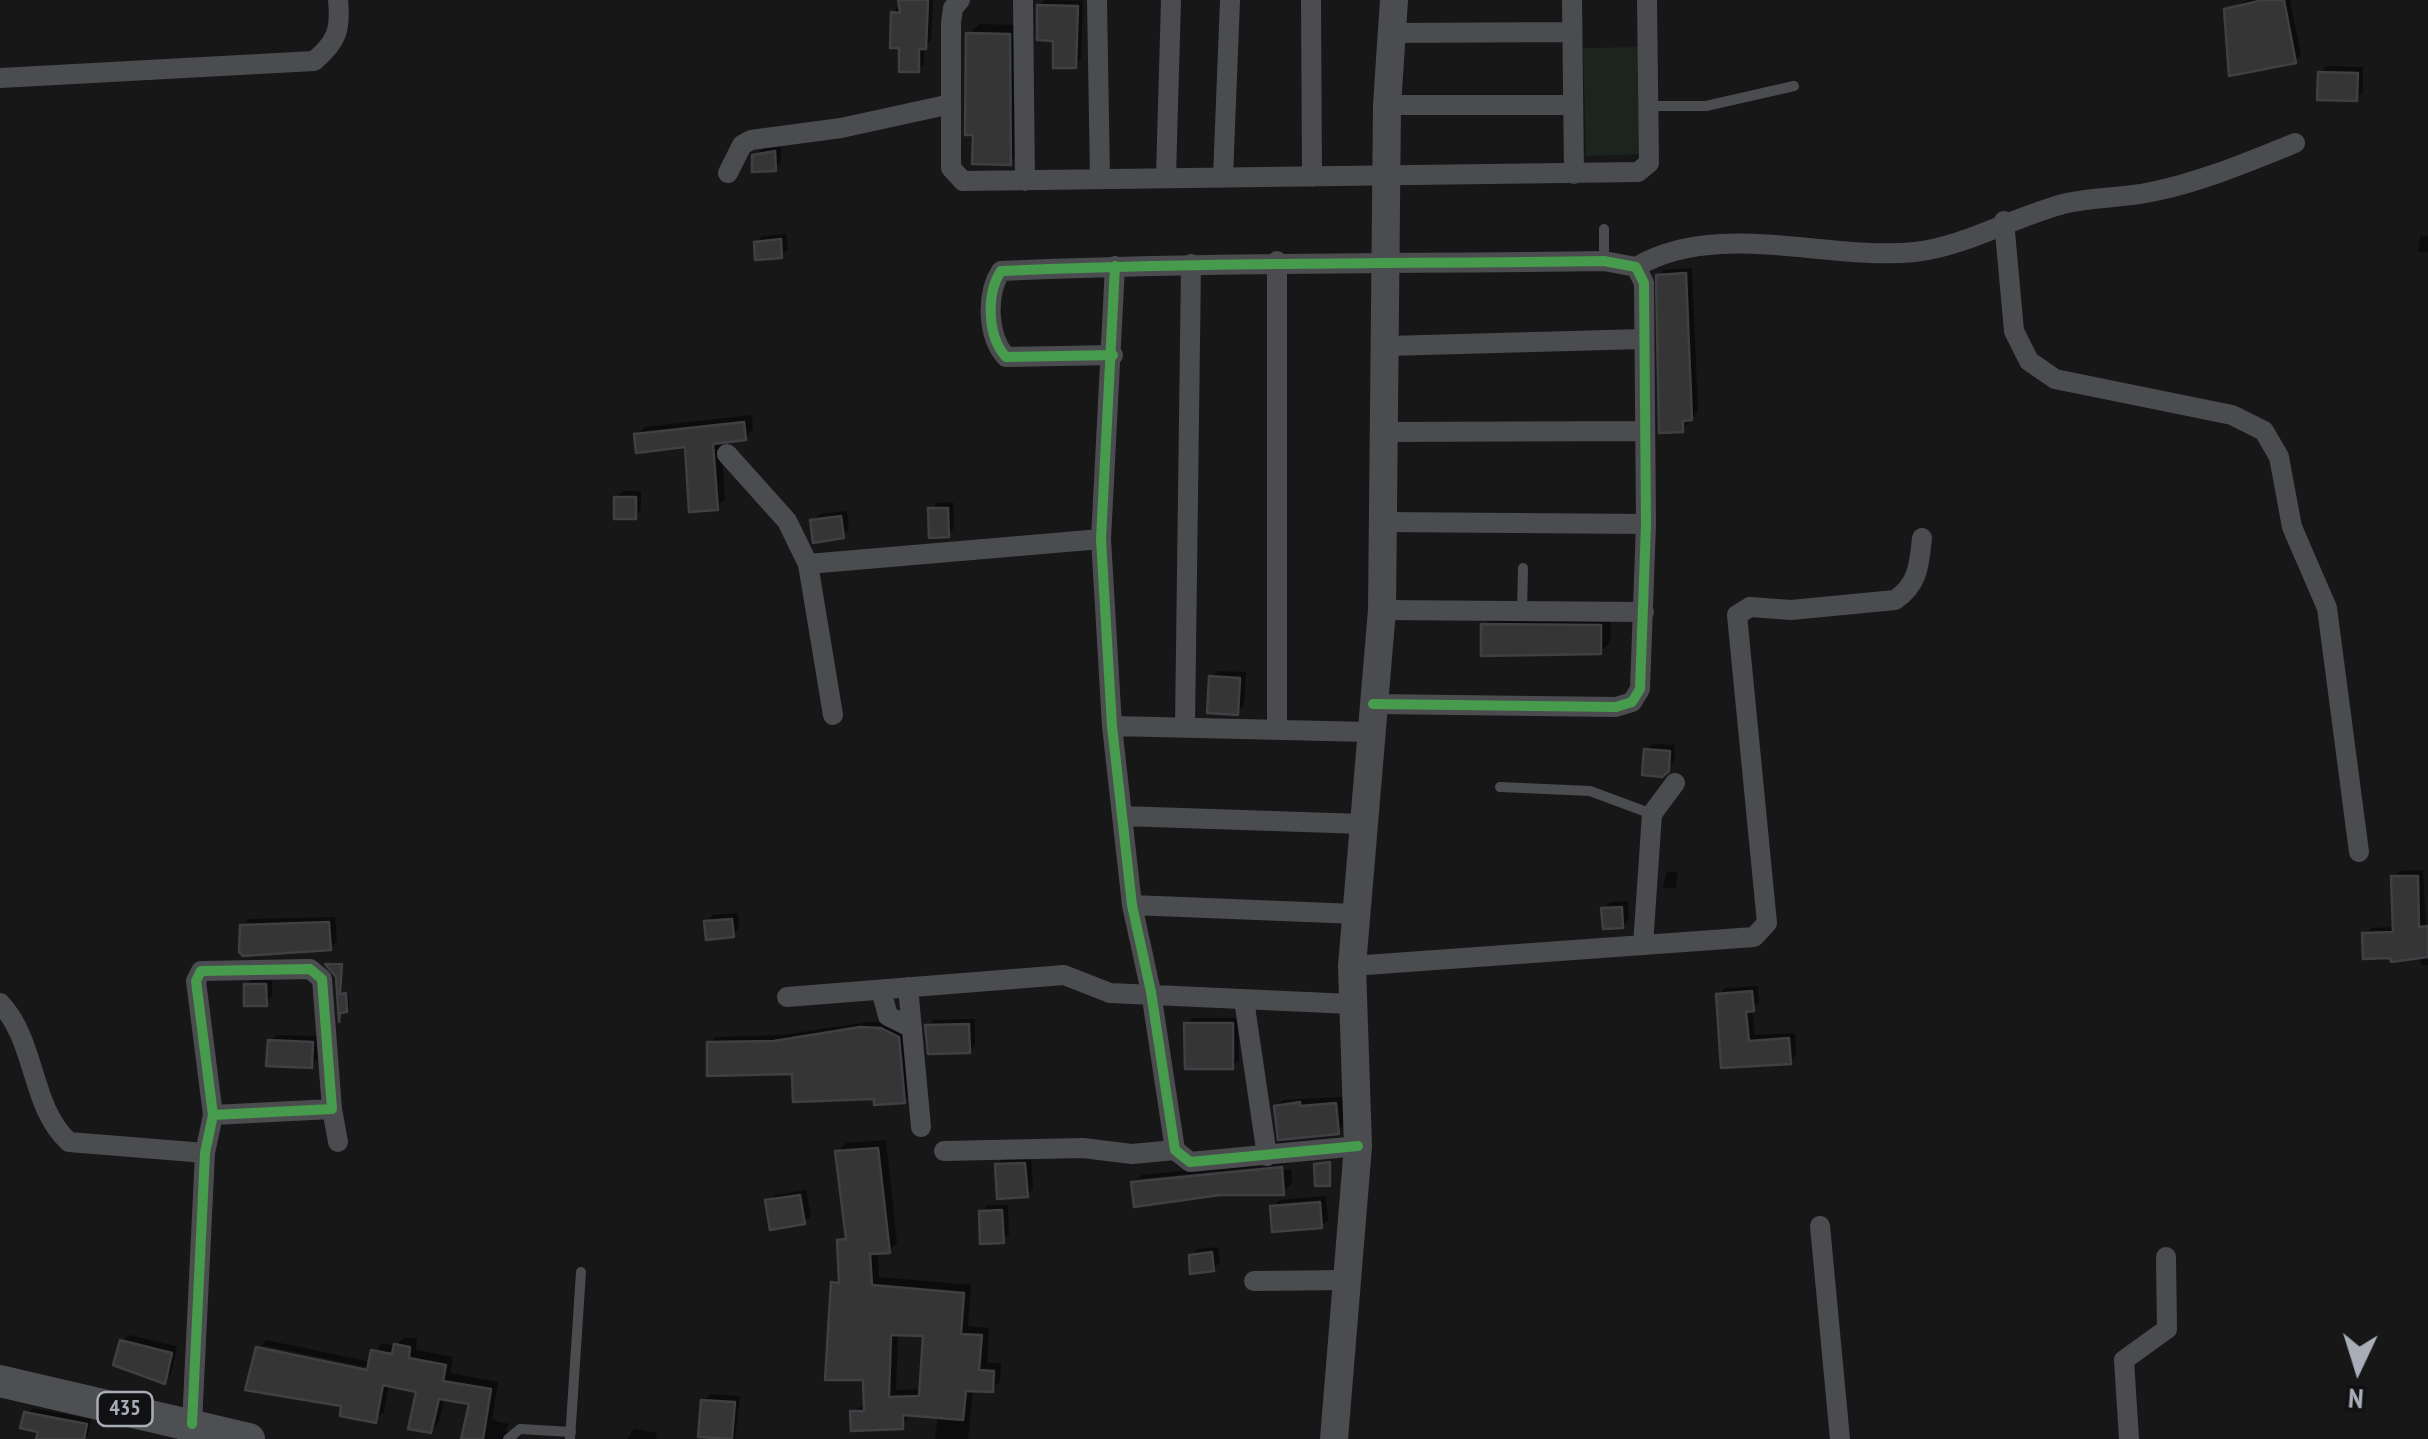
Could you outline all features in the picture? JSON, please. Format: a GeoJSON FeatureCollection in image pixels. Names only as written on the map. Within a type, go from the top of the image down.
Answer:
{"type":"FeatureCollection","features":[{"type":"Feature","properties":{"kind":"main road","name":"435"},"geometry":{"type":"LineString","coordinates":[[0,1381],[249,1439]]}},
{"type":"Feature","properties":{"kind":"street"},"geometry":{"type":"LineString","coordinates":[[0,78],[314,61],[334,45],[340,24],[338,0]]}},
{"type":"Feature","properties":{"kind":"street"},"geometry":{"type":"LineString","coordinates":[[960,0],[952,8],[951,22],[951,168],[962,181],[1638,172],[1649,162],[1646,0]]}},
{"type":"Feature","properties":{"kind":"street"},"geometry":{"type":"LineString","coordinates":[[1024,0],[1025,180]]}},
{"type":"Feature","properties":{"kind":"street"},"geometry":{"type":"LineString","coordinates":[[1096,0],[1100,178]]}},
{"type":"Feature","properties":{"kind":"street"},"geometry":{"type":"LineString","coordinates":[[1166,176],[1171,0]]}},
{"type":"Feature","properties":{"kind":"street"},"geometry":{"type":"LineString","coordinates":[[1222,178],[1230,0]]}},
{"type":"Feature","properties":{"kind":"street"},"geometry":{"type":"LineString","coordinates":[[1312,0],[1312,177]]}},
{"type":"Feature","properties":{"kind":"street"},"geometry":{"type":"LineString","coordinates":[[1334,1439],[1358,1146],[1352,966],[1382,610],[1386,105],[1394,0]]}},
{"type":"Feature","properties":{"kind":"street"},"geometry":{"type":"LineString","coordinates":[[1572,0],[1574,174]]}},
{"type":"Feature","properties":{"kind":"street"},"geometry":{"type":"LineString","coordinates":[[1390,33],[1572,32]]}},
{"type":"Feature","properties":{"kind":"street"},"geometry":{"type":"LineString","coordinates":[[728,173],[742,145],[750,140],[841,128],[951,104]]}},
{"type":"Feature","properties":{"kind":"street"},"geometry":{"type":"LineString","coordinates":[[1386,105],[1573,105]]}},
{"type":"Feature","properties":{"kind":"street"},"geometry":{"type":"LineString","coordinates":[[1114,355],[1006,357],[995,345],[990,287],[1002,271],[1115,266],[1277,261],[1385,265],[1604,261],[1636,268],[1656,256],[1720,245],[1912,252],[1949,246],[2004,222],[2070,202],[2148,193],[2208,178],[2295,143]]}},
{"type":"Feature","properties":{"kind":"street"},"geometry":{"type":"LineString","coordinates":[[2004,222],[2014,331],[2030,361],[2055,379],[2232,415],[2264,431],[2279,457],[2292,528],[2327,608],[2359,852]]}},
{"type":"Feature","properties":{"kind":"street"},"geometry":{"type":"LineString","coordinates":[[1277,261],[1277,727]]}},
{"type":"Feature","properties":{"kind":"street"},"geometry":{"type":"LineString","coordinates":[[1186,728],[1190,264]]}},
{"type":"Feature","properties":{"kind":"street"},"geometry":{"type":"LineString","coordinates":[[1115,266],[1114,355],[1101,538],[1112,726],[1132,905],[1151,992],[1175,1150],[1190,1162],[1358,1146]]}},
{"type":"Feature","properties":{"kind":"street"},"geometry":{"type":"LineString","coordinates":[[1373,704],[1616,707],[1632,702],[1640,689],[1646,524],[1644,283],[1636,268]]}},
{"type":"Feature","properties":{"kind":"street"},"geometry":{"type":"LineString","coordinates":[[1387,346],[1643,340]]}},
{"type":"Feature","properties":{"kind":"street"},"geometry":{"type":"LineString","coordinates":[[1384,432],[1645,431]]}},
{"type":"Feature","properties":{"kind":"street"},"geometry":{"type":"LineString","coordinates":[[727,454],[787,521],[808,564],[833,715]]}},
{"type":"Feature","properties":{"kind":"street"},"geometry":{"type":"LineString","coordinates":[[1382,522],[1646,524]]}},
{"type":"Feature","properties":{"kind":"street"},"geometry":{"type":"LineString","coordinates":[[808,564],[1101,538]]}},
{"type":"Feature","properties":{"kind":"street"},"geometry":{"type":"LineString","coordinates":[[1352,966],[1754,937],[1766,923],[1737,615],[1750,606],[1791,610],[1896,600],[1909,590],[1918,575],[1922,538]]}},
{"type":"Feature","properties":{"kind":"street"},"geometry":{"type":"LineString","coordinates":[[1382,610],[1644,612]]}},
{"type":"Feature","properties":{"kind":"street"},"geometry":{"type":"LineString","coordinates":[[1112,726],[1369,732]]}},
{"type":"Feature","properties":{"kind":"street"},"geometry":{"type":"LineString","coordinates":[[1643,945],[1652,814],[1675,783]]}},
{"type":"Feature","properties":{"kind":"street"},"geometry":{"type":"LineString","coordinates":[[1122,816],[1362,824]]}},
{"type":"Feature","properties":{"kind":"street"},"geometry":{"type":"LineString","coordinates":[[1132,905],[1356,914]]}},
{"type":"Feature","properties":{"kind":"street"},"geometry":{"type":"LineString","coordinates":[[192,1424],[205,1153],[214,1114],[196,981],[201,972],[310,968],[322,978],[338,1142]]}},
{"type":"Feature","properties":{"kind":"street"},"geometry":{"type":"LineString","coordinates":[[787,997],[1064,975],[1100,992],[1351,1004]]}},
{"type":"Feature","properties":{"kind":"street"},"geometry":{"type":"LineString","coordinates":[[908,988],[921,1127]]}},
{"type":"Feature","properties":{"kind":"street"},"geometry":{"type":"LineString","coordinates":[[881,990],[888,1016],[912,1028]]}},
{"type":"Feature","properties":{"kind":"street"},"geometry":{"type":"LineString","coordinates":[[1244,1000],[1266,1156]]}},
{"type":"Feature","properties":{"kind":"street"},"geometry":{"type":"LineString","coordinates":[[0,1003],[26,1043],[53,1128],[69,1142],[205,1153]]}},
{"type":"Feature","properties":{"kind":"street"},"geometry":{"type":"LineString","coordinates":[[214,1114],[332,1109]]}},
{"type":"Feature","properties":{"kind":"street"},"geometry":{"type":"LineString","coordinates":[[944,1151],[1083,1148],[1132,1154],[1175,1150]]}},
{"type":"Feature","properties":{"kind":"street"},"geometry":{"type":"LineString","coordinates":[[1820,1226],[1840,1439]]}},
{"type":"Feature","properties":{"kind":"street"},"geometry":{"type":"LineString","coordinates":[[2129,1439],[2124,1360],[2167,1329],[2166,1257]]}},
{"type":"Feature","properties":{"kind":"street"},"geometry":{"type":"LineString","coordinates":[[1254,1281],[1347,1280]]}},
{"type":"Feature","properties":{"kind":"lane"},"geometry":{"type":"LineString","coordinates":[[1648,106],[1706,106],[1794,86]]}},
{"type":"Feature","properties":{"kind":"lane"},"geometry":{"type":"LineString","coordinates":[[1604,229],[1604,261]]}},
{"type":"Feature","properties":{"kind":"lane"},"geometry":{"type":"LineString","coordinates":[[1522,568],[1522,611]]}},
{"type":"Feature","properties":{"kind":"lane"},"geometry":{"type":"LineString","coordinates":[[1500,788],[1590,791],[1652,814]]}},
{"type":"Feature","properties":{"kind":"lane"},"geometry":{"type":"LineString","coordinates":[[508,1439],[520,1430],[570,1436],[581,1272]]}},
{"type":"Feature","properties":{"kind":"shaded area"},"geometry":{"type":"Polygon","coordinates":[[[1641,47],[1644,154],[1586,156],[1583,48],[1641,47]]]}},
{"type":"Feature","properties":{"kind":"building"},"geometry":{"type":"Polygon","coordinates":[[[898,0],[928,0],[926,49],[919,49],[919,72],[899,72],[899,48],[890,48],[891,12],[900,13],[898,0]]]}},
{"type":"Feature","properties":{"kind":"building"},"geometry":{"type":"Polygon","coordinates":[[[2263,0],[2284,0],[2296,63],[2229,76],[2224,9],[2263,0]]]}},
{"type":"Feature","properties":{"kind":"building"},"geometry":{"type":"Polygon","coordinates":[[[1037,5],[1078,6],[1076,68],[1053,68],[1053,41],[1037,40],[1037,5]]]}},
{"type":"Feature","properties":{"kind":"building"},"geometry":{"type":"Polygon","coordinates":[[[966,33],[1010,34],[1011,165],[972,164],[973,135],[965,135],[966,33]]]}},
{"type":"Feature","properties":{"kind":"building"},"geometry":{"type":"Polygon","coordinates":[[[2318,72],[2358,73],[2357,101],[2317,100],[2318,72]]]}},
{"type":"Feature","properties":{"kind":"building"},"geometry":{"type":"Polygon","coordinates":[[[775,151],[776,171],[752,172],[752,155],[775,151]]]}},
{"type":"Feature","properties":{"kind":"building"},"geometry":{"type":"Polygon","coordinates":[[[781,239],[782,258],[755,260],[754,242],[781,239]]]}},
{"type":"Feature","properties":{"kind":"building"},"geometry":{"type":"Polygon","coordinates":[[[1686,273],[1692,420],[1683,421],[1683,432],[1659,433],[1656,275],[1686,273]]]}},
{"type":"Feature","properties":{"kind":"building"},"geometry":{"type":"Polygon","coordinates":[[[744,422],[746,440],[713,444],[718,510],[689,512],[685,447],[636,453],[634,434],[744,422]]]}},
{"type":"Feature","properties":{"kind":"building"},"geometry":{"type":"Polygon","coordinates":[[[614,497],[636,497],[636,519],[614,519],[614,497]]]}},
{"type":"Feature","properties":{"kind":"building"},"geometry":{"type":"Polygon","coordinates":[[[928,508],[948,508],[949,537],[929,538],[928,508]]]}},
{"type":"Feature","properties":{"kind":"building"},"geometry":{"type":"Polygon","coordinates":[[[841,516],[844,538],[813,543],[810,520],[841,516]]]}},
{"type":"Feature","properties":{"kind":"building"},"geometry":{"type":"Polygon","coordinates":[[[1481,624],[1601,625],[1601,654],[1481,656],[1481,624]]]}},
{"type":"Feature","properties":{"kind":"building"},"geometry":{"type":"Polygon","coordinates":[[[1209,676],[1240,678],[1238,715],[1207,713],[1209,676]]]}},
{"type":"Feature","properties":{"kind":"building"},"geometry":{"type":"Polygon","coordinates":[[[1644,749],[1670,751],[1669,771],[1662,777],[1642,775],[1644,749]]]}},
{"type":"Feature","properties":{"kind":"building"},"geometry":{"type":"Polygon","coordinates":[[[2391,876],[2418,876],[2419,927],[2428,926],[2428,957],[2391,962],[2390,958],[2363,959],[2362,933],[2393,932],[2391,876]]]}},
{"type":"Feature","properties":{"kind":"building"},"geometry":{"type":"Polygon","coordinates":[[[1622,907],[1623,928],[1603,929],[1601,908],[1622,907]]]}},
{"type":"Feature","properties":{"kind":"building"},"geometry":{"type":"Polygon","coordinates":[[[732,919],[734,937],[706,940],[704,921],[732,919]]]}},
{"type":"Feature","properties":{"kind":"building"},"geometry":{"type":"Polygon","coordinates":[[[329,922],[331,950],[243,956],[239,952],[240,925],[329,922]]]}},
{"type":"Feature","properties":{"kind":"building"},"geometry":{"type":"Polygon","coordinates":[[[325,964],[342,964],[340,994],[346,993],[347,1012],[340,1013],[339,1022],[336,977],[325,964]]]}},
{"type":"Feature","properties":{"kind":"building"},"geometry":{"type":"Polygon","coordinates":[[[244,984],[266,984],[267,1006],[244,1006],[244,984]]]}},
{"type":"Feature","properties":{"kind":"building"},"geometry":{"type":"Polygon","coordinates":[[[1752,991],[1754,1011],[1746,1012],[1749,1041],[1789,1038],[1791,1064],[1721,1068],[1716,994],[1752,991]]]}},
{"type":"Feature","properties":{"kind":"building"},"geometry":{"type":"Polygon","coordinates":[[[1184,1023],[1233,1023],[1233,1069],[1185,1069],[1184,1023]]]}},
{"type":"Feature","properties":{"kind":"building"},"geometry":{"type":"Polygon","coordinates":[[[969,1024],[970,1053],[928,1054],[925,1025],[969,1024]]]}},
{"type":"Feature","properties":{"kind":"building"},"geometry":{"type":"Polygon","coordinates":[[[860,1027],[881,1028],[899,1037],[905,1103],[874,1105],[874,1099],[793,1102],[792,1074],[707,1076],[707,1042],[774,1041],[860,1027]]]}},
{"type":"Feature","properties":{"kind":"building"},"geometry":{"type":"Polygon","coordinates":[[[268,1040],[313,1042],[312,1068],[266,1066],[268,1040]]]}},
{"type":"Feature","properties":{"kind":"building"},"geometry":{"type":"Polygon","coordinates":[[[1300,1102],[1300,1106],[1336,1103],[1339,1134],[1278,1140],[1274,1106],[1300,1102]]]}},
{"type":"Feature","properties":{"kind":"building"},"geometry":{"type":"Polygon","coordinates":[[[878,1148],[890,1253],[870,1254],[872,1285],[964,1293],[961,1334],[982,1335],[979,1370],[994,1371],[993,1392],[966,1391],[963,1420],[903,1415],[903,1429],[851,1431],[850,1411],[864,1411],[863,1380],[825,1380],[831,1282],[839,1283],[837,1240],[846,1239],[835,1151],[878,1148]],[[891,1335],[889,1397],[919,1396],[923,1336],[891,1335]]]}},
{"type":"Feature","properties":{"kind":"building"},"geometry":{"type":"Polygon","coordinates":[[[1330,1162],[1330,1186],[1315,1186],[1314,1164],[1330,1162]]]}},
{"type":"Feature","properties":{"kind":"building"},"geometry":{"type":"Polygon","coordinates":[[[1025,1163],[1028,1197],[997,1199],[995,1164],[1025,1163]]]}},
{"type":"Feature","properties":{"kind":"building"},"geometry":{"type":"Polygon","coordinates":[[[1282,1167],[1284,1195],[1220,1195],[1134,1207],[1131,1182],[1282,1167]]]}},
{"type":"Feature","properties":{"kind":"building"},"geometry":{"type":"Polygon","coordinates":[[[800,1195],[805,1224],[770,1230],[765,1200],[800,1195]]]}},
{"type":"Feature","properties":{"kind":"building"},"geometry":{"type":"Polygon","coordinates":[[[1320,1202],[1322,1228],[1272,1232],[1270,1206],[1320,1202]]]}},
{"type":"Feature","properties":{"kind":"building"},"geometry":{"type":"Polygon","coordinates":[[[1002,1210],[1004,1243],[980,1244],[979,1211],[1002,1210]]]}},
{"type":"Feature","properties":{"kind":"building"},"geometry":{"type":"Polygon","coordinates":[[[1212,1252],[1214,1271],[1190,1274],[1189,1255],[1212,1252]]]}},
{"type":"Feature","properties":{"kind":"building"},"geometry":{"type":"Polygon","coordinates":[[[120,1340],[172,1353],[165,1384],[113,1365],[120,1340]]]}},
{"type":"Feature","properties":{"kind":"building"},"geometry":{"type":"Polygon","coordinates":[[[394,1344],[410,1347],[409,1358],[446,1365],[443,1381],[491,1389],[483,1439],[461,1439],[469,1404],[439,1399],[431,1433],[408,1429],[416,1392],[383,1385],[376,1423],[340,1416],[341,1406],[245,1390],[256,1347],[367,1370],[371,1350],[392,1354],[394,1344]]]}},
{"type":"Feature","properties":{"kind":"building"},"geometry":{"type":"Polygon","coordinates":[[[701,1400],[735,1402],[732,1439],[698,1437],[701,1400]]]}},
{"type":"Feature","properties":{"kind":"building"},"geometry":{"type":"Polygon","coordinates":[[[24,1412],[87,1424],[84,1439],[36,1439],[38,1432],[20,1428],[24,1412]]]}},
{"type":"Feature","properties":{"kind":"cycle path"},"geometry":{"type":"LineString","coordinates":[[1113,355],[1006,357],[995,338],[991,315],[993,291],[1001,271],[1604,261],[1636,267],[1644,283],[1646,524],[1640,689],[1632,702],[1616,707],[1373,704]]}},
{"type":"Feature","properties":{"kind":"cycle path"},"geometry":{"type":"LineString","coordinates":[[1115,266],[1101,539],[1112,726],[1132,905],[1151,992],[1175,1150],[1190,1162],[1358,1146]]}},
{"type":"Feature","properties":{"kind":"cycle path"},"geometry":{"type":"LineString","coordinates":[[192,1424],[205,1153],[213,1115],[196,981],[201,971],[310,969],[322,979],[332,1109],[213,1115]]}}]}
